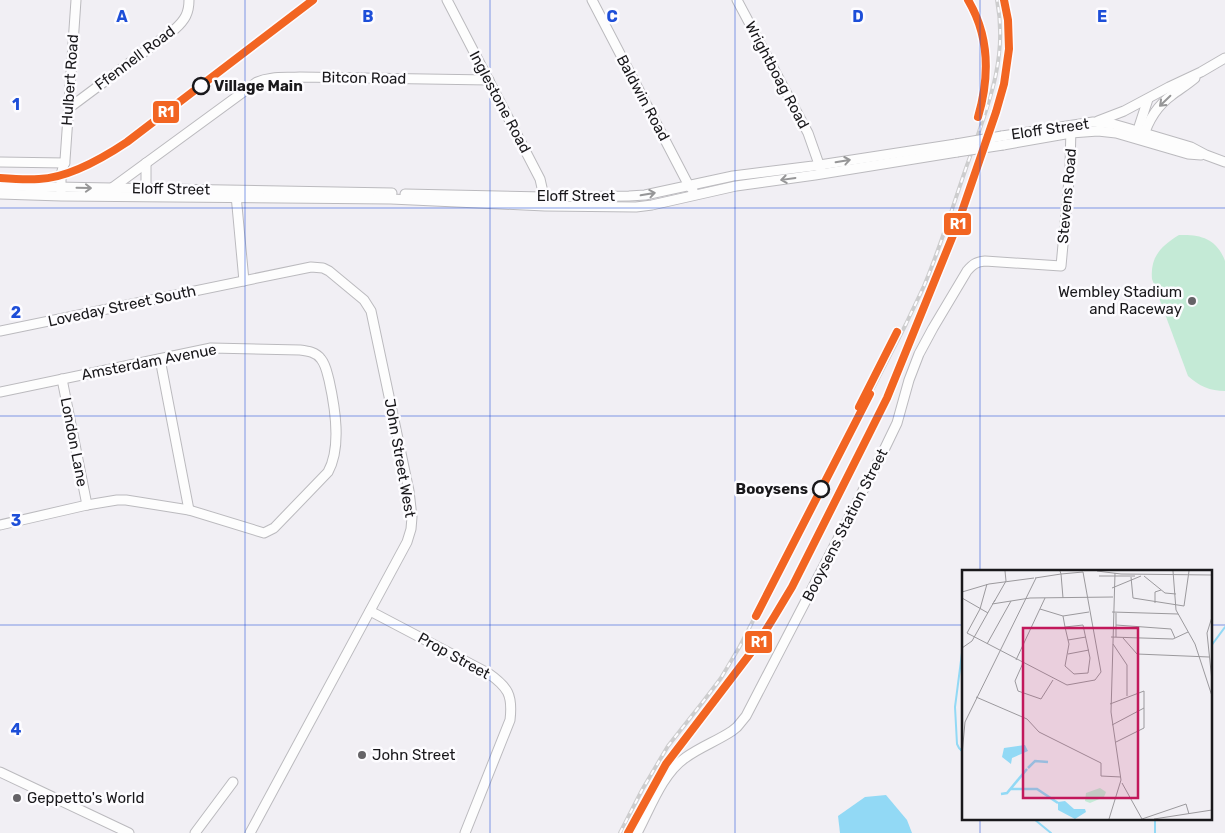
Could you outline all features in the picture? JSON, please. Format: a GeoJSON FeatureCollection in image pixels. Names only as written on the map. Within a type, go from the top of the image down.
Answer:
{"type":"FeatureCollection","features":[{"type":"Feature","properties":{"kind":"street","name":"Hulbert Road"},"geometry":{"type":"LineString","coordinates":[[63,192],[76,0]]}},
{"type":"Feature","properties":{"kind":"street","name":"Ffennell Road"},"geometry":{"type":"LineString","coordinates":[[69,108],[180,24],[186,18],[189,0]]}},
{"type":"Feature","properties":{"kind":"street","name":"Inglestone Road"},"geometry":{"type":"LineString","coordinates":[[447,0],[540,179],[545,202]]}},
{"type":"Feature","properties":{"kind":"street","name":"Baldwin Road"},"geometry":{"type":"LineString","coordinates":[[592,0],[689,186],[697,194]]}},
{"type":"Feature","properties":{"kind":"street","name":"Wrightboag Road"},"geometry":{"type":"LineString","coordinates":[[737,0],[799,115],[815,150],[818,170]]}},
{"type":"Feature","properties":{"kind":"street"},"geometry":{"type":"LineString","coordinates":[[1093,122],[1124,112],[1225,58]]}},
{"type":"Feature","properties":{"kind":"street"},"geometry":{"type":"LineString","coordinates":[[1140,136],[1163,102],[1201,72]]}},
{"type":"Feature","properties":{"kind":"street","name":"Bitcon Road"},"geometry":{"type":"LineString","coordinates":[[112,188],[263,79],[300,77],[489,80]]}},
{"type":"Feature","properties":{"kind":"street"},"geometry":{"type":"LineString","coordinates":[[1140,136],[1148,99]]}},
{"type":"Feature","properties":{"kind":"street","name":"Eloff Street"},"geometry":{"type":"LineString","coordinates":[[0,194],[146,192],[377,196],[391,199],[452,198],[636,207],[818,170],[1071,129],[1093,122],[1113,124],[1140,136]]}},
{"type":"Feature","properties":{"kind":"street","name":"Eloff Street"},"geometry":{"type":"LineString","coordinates":[[1071,129],[1140,136]]}},
{"type":"Feature","properties":{"kind":"street","name":"Stevens Road"},"geometry":{"type":"LineString","coordinates":[[1061,266],[1070,169],[1071,129]]}},
{"type":"Feature","properties":{"kind":"street"},"geometry":{"type":"LineString","coordinates":[[1140,136],[1188,154],[1206,155],[1225,162]]}},
{"type":"Feature","properties":{"kind":"street"},"geometry":{"type":"LineString","coordinates":[[0,162],[64,162]]}},
{"type":"Feature","properties":{"kind":"street"},"geometry":{"type":"LineString","coordinates":[[146,163],[146,192]]}},
{"type":"Feature","properties":{"kind":"street","name":"Eloff Street"},"geometry":{"type":"LineString","coordinates":[[545,202],[645,195],[718,179],[759,173],[818,170]]}},
{"type":"Feature","properties":{"kind":"street"},"geometry":{"type":"LineString","coordinates":[[759,173],[761,183]]}},
{"type":"Feature","properties":{"kind":"street","name":"Eloff Street"},"geometry":{"type":"LineString","coordinates":[[0,186],[63,192],[112,188],[146,192]]}},
{"type":"Feature","properties":{"kind":"street"},"geometry":{"type":"LineString","coordinates":[[236,195],[244,281]]}},
{"type":"Feature","properties":{"kind":"street","name":"Booysens Station Street"},"geometry":{"type":"LineString","coordinates":[[637,833],[661,786],[676,766],[693,753],[738,727],[746,716],[897,423],[909,380],[923,345],[972,265],[985,261],[1061,266]]}},
{"type":"Feature","properties":{"kind":"street","name":"John Street West"},"geometry":{"type":"LineString","coordinates":[[244,281],[317,266],[329,271],[364,300],[371,311],[409,491],[412,516],[410,536],[254,832]]}},
{"type":"Feature","properties":{"kind":"street","name":"Loveday Street South"},"geometry":{"type":"LineString","coordinates":[[0,331],[244,281]]}},
{"type":"Feature","properties":{"kind":"street","name":"Amsterdam Avenue"},"geometry":{"type":"LineString","coordinates":[[0,392],[211,348],[300,350],[317,354],[325,364],[335,415],[335,454],[333,464],[328,472],[274,528],[264,532],[189,510]]}},
{"type":"Feature","properties":{"kind":"street"},"geometry":{"type":"LineString","coordinates":[[0,525],[117,500],[189,510],[160,358]]}},
{"type":"Feature","properties":{"kind":"street","name":"London Lane"},"geometry":{"type":"LineString","coordinates":[[62,380],[87,505]]}},
{"type":"Feature","properties":{"kind":"street","name":"Prop Street"},"geometry":{"type":"LineString","coordinates":[[370,611],[488,673],[499,681],[510,698],[512,708],[510,720],[466,833]]}},
{"type":"Feature","properties":{"kind":"street"},"geometry":{"type":"LineString","coordinates":[[0,772],[129,833]]}},
{"type":"Feature","properties":{"kind":"street"},"geometry":{"type":"LineString","coordinates":[[195,833],[233,782]]}},
{"type":"Feature","properties":{"kind":"green space","name":"Wembley Stadium and Raceway"},"geometry":{"type":"Polygon","coordinates":[[[1179,235],[1207,239],[1218,248],[1225,261],[1225,391],[1205,387],[1196,383],[1188,376],[1152,279],[1153,264],[1158,253],[1167,243],[1179,235]]]}},
{"type":"Feature","properties":{"kind":"water"},"geometry":{"type":"Polygon","coordinates":[[[886,795],[907,820],[912,833],[840,833],[838,816],[865,797],[886,795]]]}},
{"type":"Feature","properties":{"kind":"waterway"},"geometry":{"type":"LineString","coordinates":[[1212,645],[1225,627]]}},
{"type":"Feature","properties":{"kind":"waterway"},"geometry":{"type":"LineString","coordinates":[[962,653],[955,707],[957,744],[962,751]]}},
{"type":"Feature","properties":{"kind":"waterway"},"geometry":{"type":"LineString","coordinates":[[1035,820],[1051,833]]}},
{"type":"Feature","properties":{"kind":"waterway"},"geometry":{"type":"LineString","coordinates":[[1155,820],[1155,833]]}},
{"type":"Feature","properties":{"kind":"railway"},"geometry":{"type":"LineString","coordinates":[[77,169],[103,157],[127,142],[313,0]]}},
{"type":"Feature","properties":{"kind":"railway"},"geometry":{"type":"LineString","coordinates":[[968,0],[979,24],[986,51],[985,91],[982,104]]}},
{"type":"Feature","properties":{"kind":"railway"},"geometry":{"type":"LineString","coordinates":[[620,833],[642,790],[668,746],[721,678],[740,646],[924,286],[946,228],[993,87],[1000,45],[997,0]]}},
{"type":"Feature","properties":{"kind":"transit line","name":"R1"},"geometry":{"type":"LineString","coordinates":[[0,178],[50,178],[85,166],[107,154],[127,142],[313,0]]}},
{"type":"Feature","properties":{"kind":"transit line","name":"R1"},"geometry":{"type":"LineString","coordinates":[[968,0],[981,28],[986,57],[985,87],[978,117]]}},
{"type":"Feature","properties":{"kind":"transit line","name":"R1"},"geometry":{"type":"LineString","coordinates":[[628,833],[666,764],[756,646],[792,587],[887,398],[958,223],[996,112],[1004,84],[1009,49],[1008,20],[1004,0]]}},
{"type":"Feature","properties":{"kind":"transit line","name":"R1"},"geometry":{"type":"LineString","coordinates":[[859,407],[897,332]]}},
{"type":"Feature","properties":{"kind":"transit line","name":"R1"},"geometry":{"type":"LineString","coordinates":[[756,616],[870,394]]}},
{"type":"Feature","properties":{"kind":"place","name":"Village Main"},"geometry":{"type":"Point","coordinates":[201,86]}},
{"type":"Feature","properties":{"kind":"place","name":"Wembley Stadium and Raceway"},"geometry":{"type":"Point","coordinates":[1192,301]}},
{"type":"Feature","properties":{"kind":"place","name":"Booysens"},"geometry":{"type":"Point","coordinates":[821,489]}},
{"type":"Feature","properties":{"kind":"place","name":"John Street"},"geometry":{"type":"Point","coordinates":[362,755]}},
{"type":"Feature","properties":{"kind":"place","name":"Geppetto's World"},"geometry":{"type":"Point","coordinates":[17,798]}}]}
